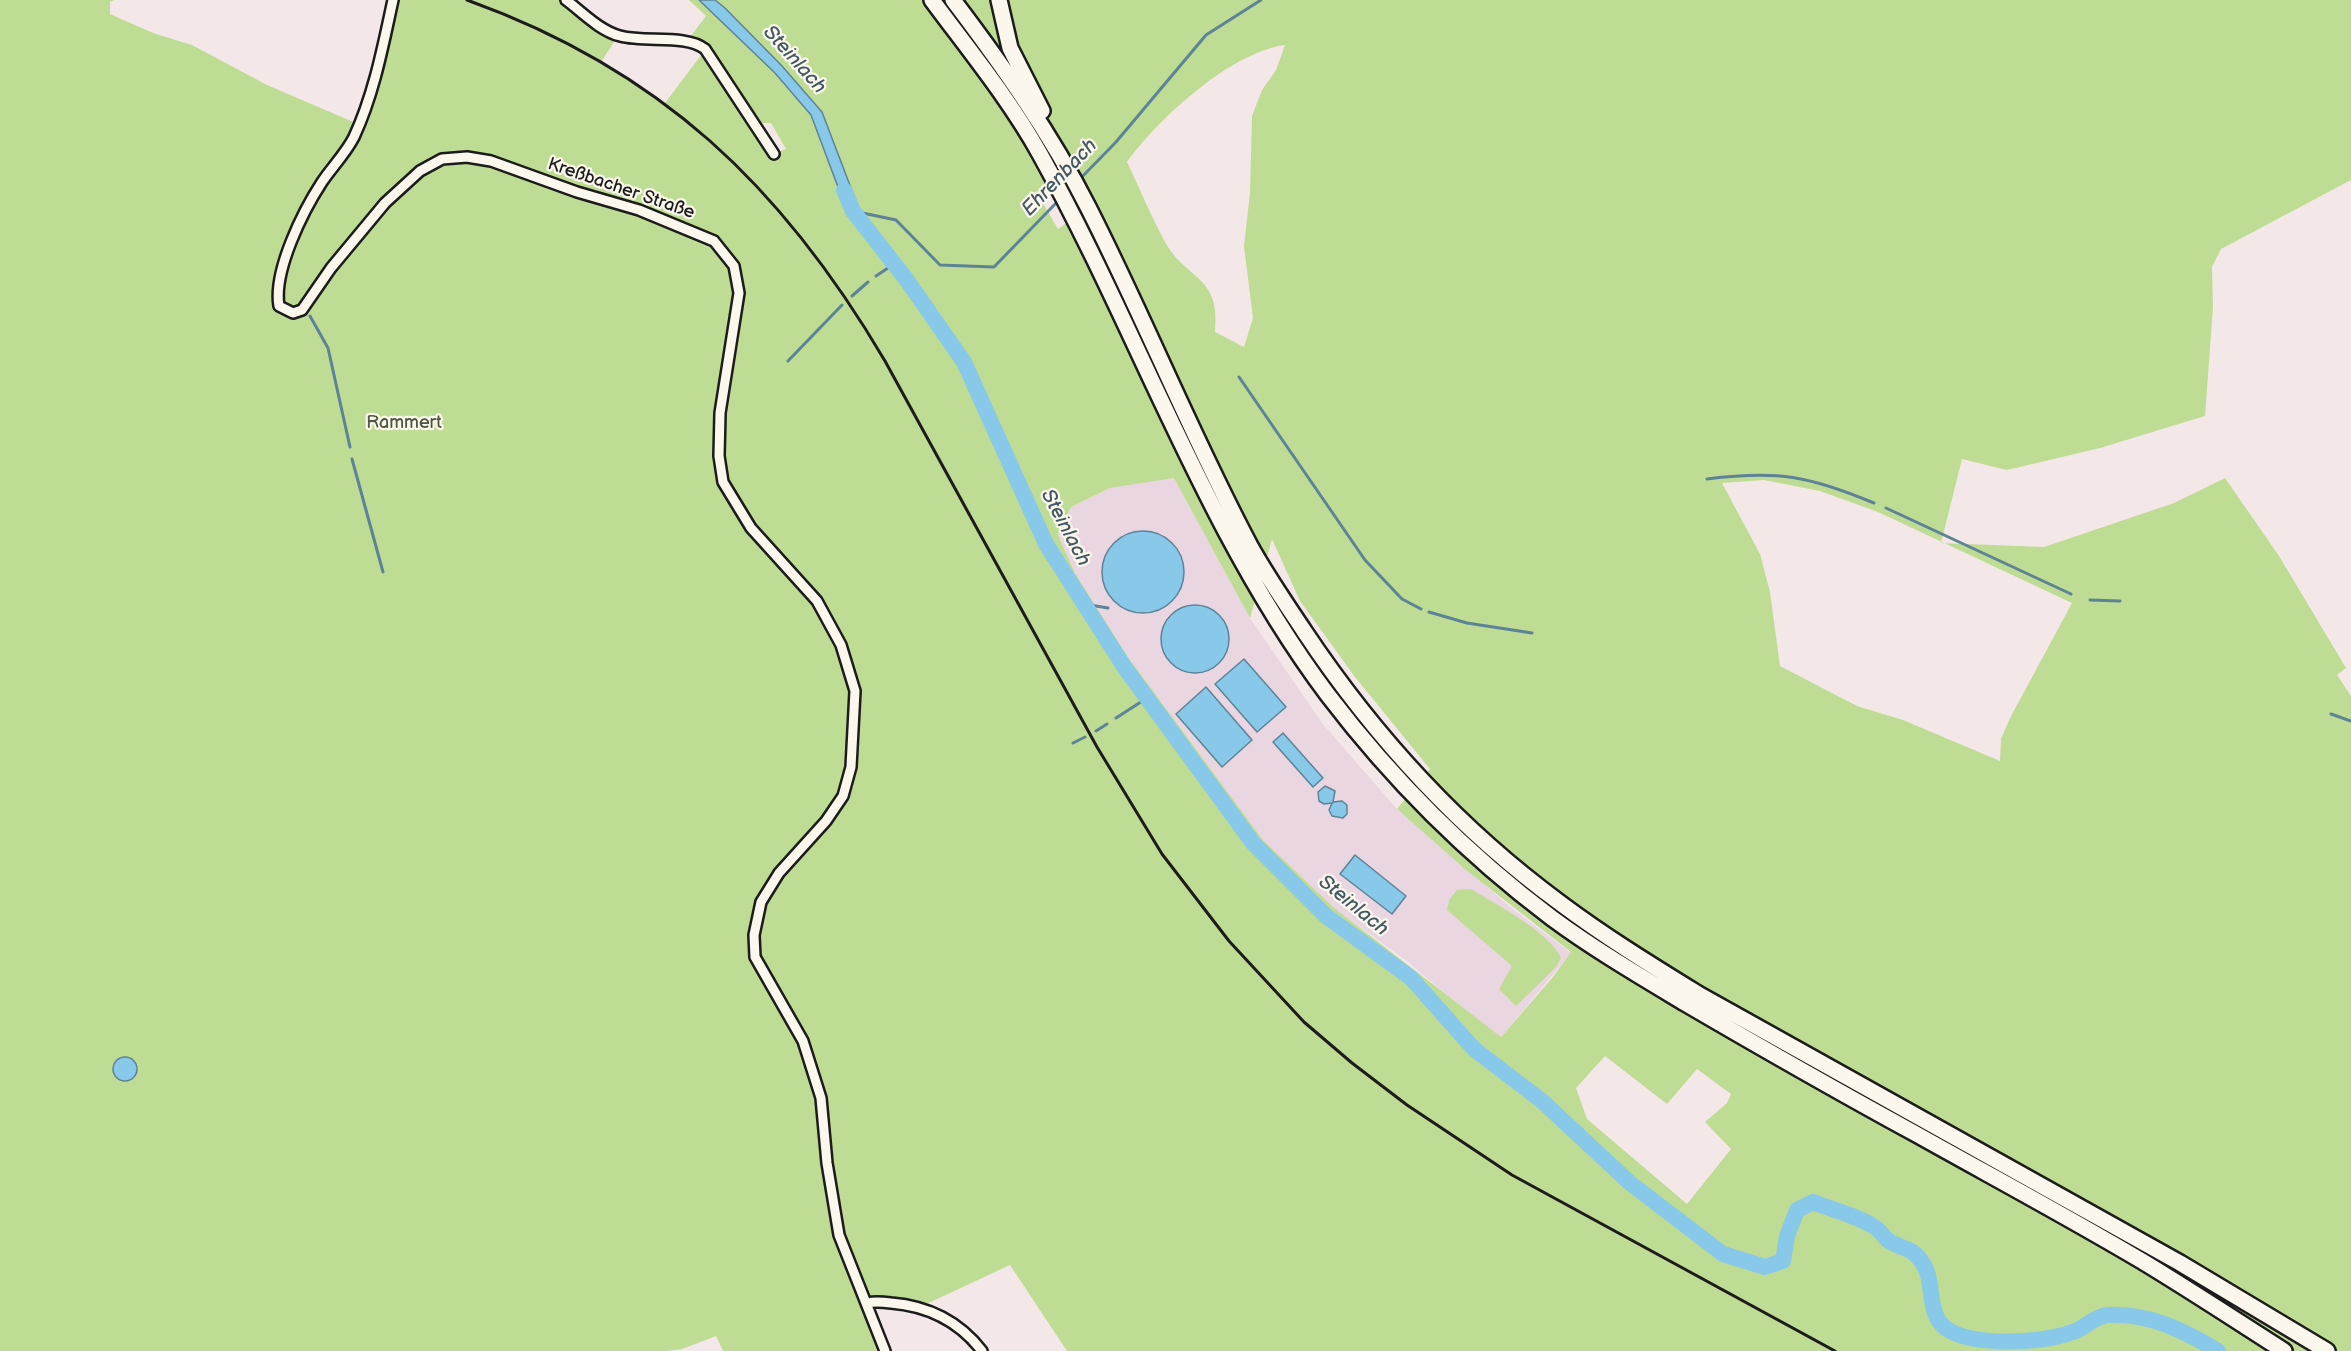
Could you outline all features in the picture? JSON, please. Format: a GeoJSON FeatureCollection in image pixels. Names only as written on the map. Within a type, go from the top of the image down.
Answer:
{"type":"FeatureCollection","features":[{"type":"Feature","properties":{"kind":"highway"},"geometry":{"type":"LineString","coordinates":[[932,0],[1030,139],[1056,184],[1201,483],[1281,627],[1327,693],[1381,761],[1439,822],[1553,919],[1618,963],[1767,1052],[2142,1261],[2284,1351]]}},
{"type":"Feature","properties":{"kind":"highway"},"geometry":{"type":"LineString","coordinates":[[953,0],[999,61],[1088,207],[1251,548],[1339,683],[1392,749],[1449,810],[1503,858],[1560,903],[1670,977],[2180,1263],[2327,1351]]}},
{"type":"Feature","properties":{"kind":"highway"},"geometry":{"type":"LineString","coordinates":[[999,0],[1010,48],[1054,135],[1066,168]]}},
{"type":"Feature","properties":{"kind":"street","name":"Kreßbacher Straße"},"geometry":{"type":"LineString","coordinates":[[393,0],[379,62],[363,113],[353,139],[322,183],[304,214],[281,275],[279,306],[292,313],[303,310],[331,268],[386,203],[420,171],[442,159],[467,157],[491,161],[596,198],[639,210],[714,242],[734,267],[739,293],[720,412],[719,456],[723,482],[751,528],[818,602],[841,645],[855,691],[851,767],[843,796],[826,821],[779,873],[762,902],[754,935],[755,957],[803,1041],[821,1098],[827,1163],[839,1235],[868,1303],[885,1351]]}},
{"type":"Feature","properties":{"kind":"street"},"geometry":{"type":"LineString","coordinates":[[566,0],[602,28],[618,36],[651,41],[696,42],[705,50],[774,154]]}},
{"type":"Feature","properties":{"kind":"street"},"geometry":{"type":"LineString","coordinates":[[868,1303],[897,1304],[938,1313],[957,1326],[982,1351]]}},
{"type":"Feature","properties":{"kind":"shaded area"},"geometry":{"type":"Polygon","coordinates":[[[1174,477],[1250,618],[1322,723],[1397,809],[1514,910],[1571,953],[1501,1037],[1472,1017],[1407,961],[1332,907],[1263,840],[1128,657],[1075,573],[1058,535],[1071,507],[1110,488],[1174,477]]]}},
{"type":"Feature","properties":{"kind":"green space","name":"Rammert"},"geometry":{"type":"Polygon","coordinates":[[[0,0],[114,0],[110,2],[110,14],[153,33],[192,45],[267,85],[358,124],[393,2],[386,0],[566,0],[618,36],[601,62],[665,103],[705,50],[687,41],[706,16],[689,0],[2351,0],[2351,180],[2221,249],[2212,267],[2213,307],[2205,416],[2100,448],[2007,470],[1962,459],[1941,542],[1878,512],[1820,491],[1764,480],[1722,483],[1760,554],[1770,592],[1780,666],[1857,706],[1903,720],[2000,761],[2001,739],[2010,718],[2072,603],[1944,543],[2044,547],[2174,503],[2225,478],[2279,556],[2346,668],[2337,675],[2351,696],[2351,1351],[1067,1351],[1010,1265],[920,1307],[868,1303],[845,1261],[879,1351],[723,1351],[716,1336],[682,1349],[667,1351],[0,1351],[0,0]],[[1285,45],[1264,50],[1220,73],[1177,107],[1127,162],[1165,242],[1174,255],[1208,289],[1213,299],[1215,332],[1244,347],[1253,318],[1244,246],[1250,193],[1252,116],[1262,90],[1276,70],[1285,45]],[[755,123],[774,154],[786,149],[771,123],[755,123]],[[1073,170],[1040,198],[1058,229],[1088,207],[1073,170]],[[1174,478],[1110,488],[1071,507],[1058,535],[1075,573],[1128,657],[1263,840],[1333,907],[1501,1037],[1553,977],[1571,952],[1466,870],[1397,809],[1430,769],[1355,677],[1300,601],[1272,539],[1250,618],[1174,478]],[[1605,1056],[1576,1088],[1587,1119],[1687,1204],[1731,1149],[1705,1122],[1727,1103],[1731,1094],[1697,1069],[1667,1104],[1605,1056]]]}},
{"type":"Feature","properties":{"kind":"green space"},"geometry":{"type":"Polygon","coordinates":[[[1471,889],[1534,929],[1555,948],[1561,958],[1556,967],[1516,1006],[1499,989],[1512,966],[1447,910],[1449,900],[1457,890],[1471,889]]]}},
{"type":"Feature","properties":{"kind":"water"},"geometry":{"type":"Polygon","coordinates":[[[699,0],[715,0],[725,8],[782,66],[822,112],[859,209],[847,211],[811,115],[775,73],[699,0]]]}},
{"type":"Feature","properties":{"kind":"water"},"geometry":{"type":"Polygon","coordinates":[[[1143,531],[1159,535],[1172,543],[1180,556],[1184,572],[1180,588],[1172,601],[1159,609],[1143,613],[1127,609],[1114,601],[1106,588],[1102,572],[1106,556],[1114,543],[1127,535],[1143,531]]]}},
{"type":"Feature","properties":{"kind":"water"},"geometry":{"type":"Polygon","coordinates":[[[1195,605],[1208,608],[1219,615],[1226,626],[1229,639],[1226,652],[1219,663],[1208,670],[1195,673],[1182,670],[1171,663],[1164,652],[1161,639],[1164,626],[1171,615],[1182,608],[1195,605]]]}},
{"type":"Feature","properties":{"kind":"water"},"geometry":{"type":"Polygon","coordinates":[[[1244,659],[1286,707],[1257,732],[1215,684],[1244,659]]]}},
{"type":"Feature","properties":{"kind":"water"},"geometry":{"type":"Polygon","coordinates":[[[1206,687],[1252,740],[1222,767],[1176,714],[1206,687]]]}},
{"type":"Feature","properties":{"kind":"water"},"geometry":{"type":"Polygon","coordinates":[[[1283,733],[1323,778],[1313,787],[1273,742],[1283,733]]]}},
{"type":"Feature","properties":{"kind":"water"},"geometry":{"type":"Polygon","coordinates":[[[1325,786],[1335,791],[1333,802],[1342,801],[1347,805],[1347,814],[1343,818],[1332,816],[1329,810],[1332,803],[1324,804],[1319,801],[1318,792],[1325,786]]]}},
{"type":"Feature","properties":{"kind":"water"},"geometry":{"type":"Polygon","coordinates":[[[1355,855],[1406,896],[1392,914],[1340,874],[1355,855]]]}},
{"type":"Feature","properties":{"kind":"water"},"geometry":{"type":"Polygon","coordinates":[[[125,1057],[130,1058],[136,1064],[136,1074],[130,1080],[125,1081],[120,1080],[114,1074],[113,1069],[114,1064],[120,1058],[125,1057]]]}},
{"type":"Feature","properties":{"kind":"waterway","name":"Ehrenbach"},"geometry":{"type":"LineString","coordinates":[[1078,181],[1116,142],[1206,35],[1261,0]]}},
{"type":"Feature","properties":{"kind":"waterway","name":"Steinlach"},"geometry":{"type":"LineString","coordinates":[[844,190],[853,211],[906,279],[964,362],[1046,544],[1125,668],[1253,843],[1326,916],[1411,978],[1474,1049],[1542,1101],[1630,1183],[1723,1254],[1765,1267],[1783,1261],[1787,1236],[1797,1210],[1813,1202],[1862,1220],[1878,1229],[1889,1241],[1918,1257],[1927,1271],[1934,1310],[1938,1319],[1944,1327],[1967,1337],[1998,1341],[2048,1338],[2075,1331],[2103,1316],[2122,1315],[2165,1324],[2218,1351]]}},
{"type":"Feature","properties":{"kind":"waterway","name":"Ehrenbach"},"geometry":{"type":"LineString","coordinates":[[853,211],[896,220],[940,265],[994,267],[1059,200]]}},
{"type":"Feature","properties":{"kind":"waterway"},"geometry":{"type":"LineString","coordinates":[[876,276],[894,264]]}},
{"type":"Feature","properties":{"kind":"waterway"},"geometry":{"type":"LineString","coordinates":[[852,296],[868,282]]}},
{"type":"Feature","properties":{"kind":"waterway"},"geometry":{"type":"LineString","coordinates":[[788,361],[842,305]]}},
{"type":"Feature","properties":{"kind":"waterway"},"geometry":{"type":"LineString","coordinates":[[310,316],[328,348],[350,447]]}},
{"type":"Feature","properties":{"kind":"waterway"},"geometry":{"type":"LineString","coordinates":[[1239,377],[1365,560],[1402,599],[1421,609]]}},
{"type":"Feature","properties":{"kind":"waterway"},"geometry":{"type":"LineString","coordinates":[[352,459],[383,572]]}},
{"type":"Feature","properties":{"kind":"waterway"},"geometry":{"type":"LineString","coordinates":[[1707,479],[1754,475],[1793,478],[1811,481],[1874,503]]}},
{"type":"Feature","properties":{"kind":"waterway"},"geometry":{"type":"LineString","coordinates":[[1886,508],[2071,594]]}},
{"type":"Feature","properties":{"kind":"waterway"},"geometry":{"type":"LineString","coordinates":[[2090,600],[2120,601]]}},
{"type":"Feature","properties":{"kind":"waterway"},"geometry":{"type":"LineString","coordinates":[[1084,604],[1108,608]]}},
{"type":"Feature","properties":{"kind":"waterway"},"geometry":{"type":"LineString","coordinates":[[1429,612],[1467,623],[1532,633]]}},
{"type":"Feature","properties":{"kind":"waterway"},"geometry":{"type":"LineString","coordinates":[[1116,718],[1147,698]]}},
{"type":"Feature","properties":{"kind":"waterway"},"geometry":{"type":"LineString","coordinates":[[2331,714],[2351,721]]}},
{"type":"Feature","properties":{"kind":"waterway"},"geometry":{"type":"LineString","coordinates":[[1096,731],[1107,724]]}},
{"type":"Feature","properties":{"kind":"waterway"},"geometry":{"type":"LineString","coordinates":[[1073,743],[1085,737]]}},
{"type":"Feature","properties":{"kind":"railway"},"geometry":{"type":"LineString","coordinates":[[467,0],[536,28],[599,61],[657,98],[710,141],[758,188],[803,240],[845,298],[885,361],[1097,747],[1162,854],[1229,941],[1304,1022],[1352,1063],[1407,1105],[1512,1175],[1835,1351]]}}]}
